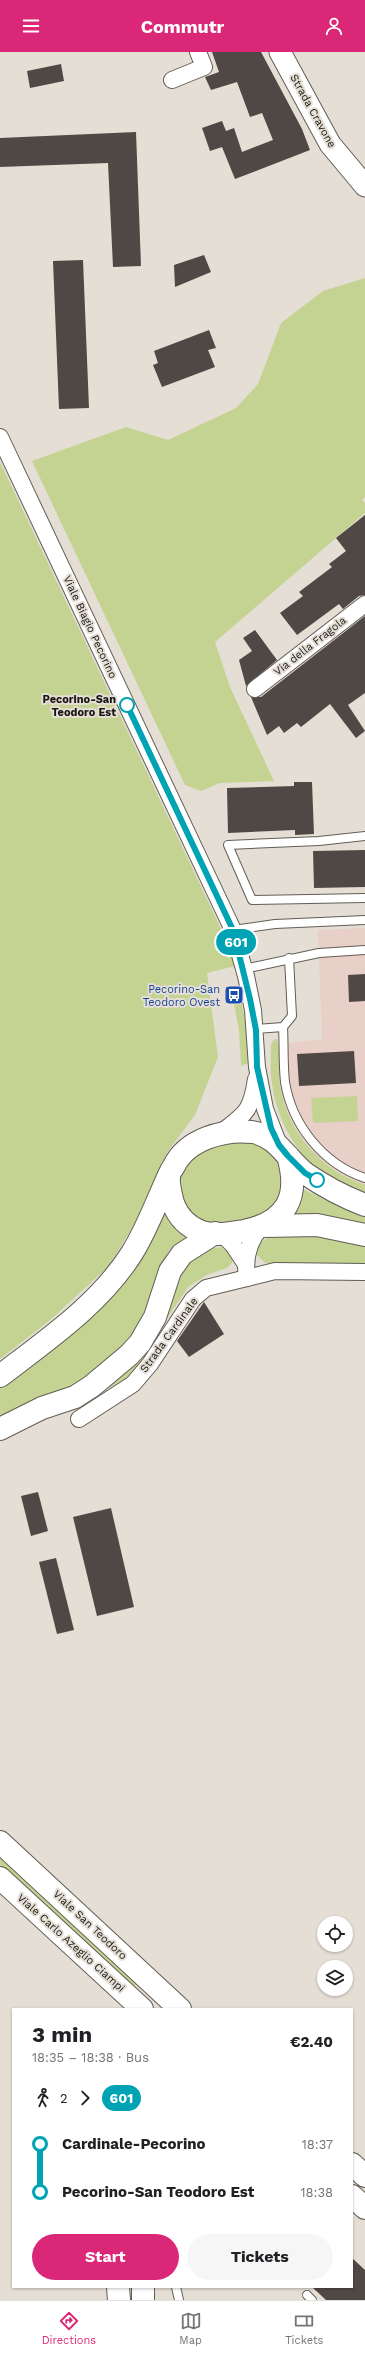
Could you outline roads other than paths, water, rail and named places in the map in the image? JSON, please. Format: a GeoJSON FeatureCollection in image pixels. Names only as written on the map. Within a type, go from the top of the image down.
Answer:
{"type":"FeatureCollection","features":[{"type":"Feature","properties":{"kind":"main road"},"geometry":{"type":"LineString","coordinates":[[0,1376],[71,1322],[118,1272],[132,1253],[176,1161],[186,1148],[219,1134],[242,1131],[255,1133],[270,1138],[305,1173],[347,1198],[365,1205]]}},
{"type":"Feature","properties":{"kind":"main road"},"geometry":{"type":"LineString","coordinates":[[263,1226],[277,1218],[292,1190],[292,1171],[283,1150]]}},
{"type":"Feature","properties":{"kind":"main road"},"geometry":{"type":"LineString","coordinates":[[169,1175],[171,1196],[176,1213],[191,1227],[218,1234]]}},
{"type":"Feature","properties":{"kind":"main road"},"geometry":{"type":"LineString","coordinates":[[0,1429],[42,1408],[75,1397],[92,1386],[129,1355],[140,1343],[155,1317],[170,1271],[182,1254],[218,1234],[263,1226],[317,1225],[365,1235]]}},
{"type":"Feature","properties":{"kind":"main road","name":"Viale San Teodoro"},"geometry":{"type":"LineString","coordinates":[[0,1842],[179,2008]]}},
{"type":"Feature","properties":{"kind":"main road","name":"Viale Carlo Azeglio Ciampi"},"geometry":{"type":"LineString","coordinates":[[0,1878],[141,2008]]}},
{"type":"Feature","properties":{"kind":"main road"},"geometry":{"type":"LineString","coordinates":[[353,2165],[365,2176]]}},
{"type":"Feature","properties":{"kind":"main road"},"geometry":{"type":"LineString","coordinates":[[353,2197],[365,2208]]}},
{"type":"Feature","properties":{"kind":"main road"},"geometry":{"type":"LineString","coordinates":[[118,2288],[119,2300]]}},
{"type":"Feature","properties":{"kind":"main road"},"geometry":{"type":"LineString","coordinates":[[143,2288],[143,2300]]}},
{"type":"Feature","properties":{"kind":"street"},"geometry":{"type":"LineString","coordinates":[[172,80],[204,67],[198,52]]}},
{"type":"Feature","properties":{"kind":"street","name":"Strada Cravone"},"geometry":{"type":"LineString","coordinates":[[280,52],[330,144],[365,186]]}},
{"type":"Feature","properties":{"kind":"street","name":"Viale Biagio Pecorino"},"geometry":{"type":"LineString","coordinates":[[0,436],[233,930],[244,969],[256,1030],[257,1067]]}},
{"type":"Feature","properties":{"kind":"street","name":"Via della Fragola"},"geometry":{"type":"LineString","coordinates":[[255,689],[365,604]]}},
{"type":"Feature","properties":{"kind":"street"},"geometry":{"type":"LineString","coordinates":[[219,1134],[248,1111],[253,1097],[257,1067]]}},
{"type":"Feature","properties":{"kind":"street"},"geometry":{"type":"LineString","coordinates":[[257,1067],[265,1109],[283,1150]]}},
{"type":"Feature","properties":{"kind":"street"},"geometry":{"type":"LineString","coordinates":[[246,1270],[252,1237],[263,1226]]}},
{"type":"Feature","properties":{"kind":"street"},"geometry":{"type":"LineString","coordinates":[[218,1234],[233,1245],[246,1270]]}},
{"type":"Feature","properties":{"kind":"street","name":"Strada Cardinale"},"geometry":{"type":"LineString","coordinates":[[79,1419],[133,1384],[150,1364],[193,1299],[206,1288],[246,1270],[365,1272]]}},
{"type":"Feature","properties":{"kind":"lane"},"geometry":{"type":"LineString","coordinates":[[365,836],[319,841],[228,845],[252,900],[365,898]]}},
{"type":"Feature","properties":{"kind":"lane"},"geometry":{"type":"LineString","coordinates":[[233,930],[282,924],[365,920]]}},
{"type":"Feature","properties":{"kind":"lane"},"geometry":{"type":"LineString","coordinates":[[244,969],[289,958],[319,953],[365,950]]}},
{"type":"Feature","properties":{"kind":"lane"},"geometry":{"type":"LineString","coordinates":[[256,1030],[282,1027],[292,1016],[289,958]]}},
{"type":"Feature","properties":{"kind":"lane"},"geometry":{"type":"LineString","coordinates":[[282,1027],[286,1083],[292,1107],[300,1123],[307,1135],[326,1156],[342,1167],[365,1178]]}},
{"type":"Feature","properties":{"kind":"lane"},"geometry":{"type":"LineString","coordinates":[[176,2288],[179,2300]]}},
{"type":"Feature","properties":{"kind":"place","name":"Pecorino-San Teodoro Est"},"geometry":{"type":"Point","coordinates":[127,705]}},
{"type":"Feature","properties":{"kind":"place","name":"Pecorino-San Teodoro Ovest"},"geometry":{"type":"Point","coordinates":[234,995]}}]}
